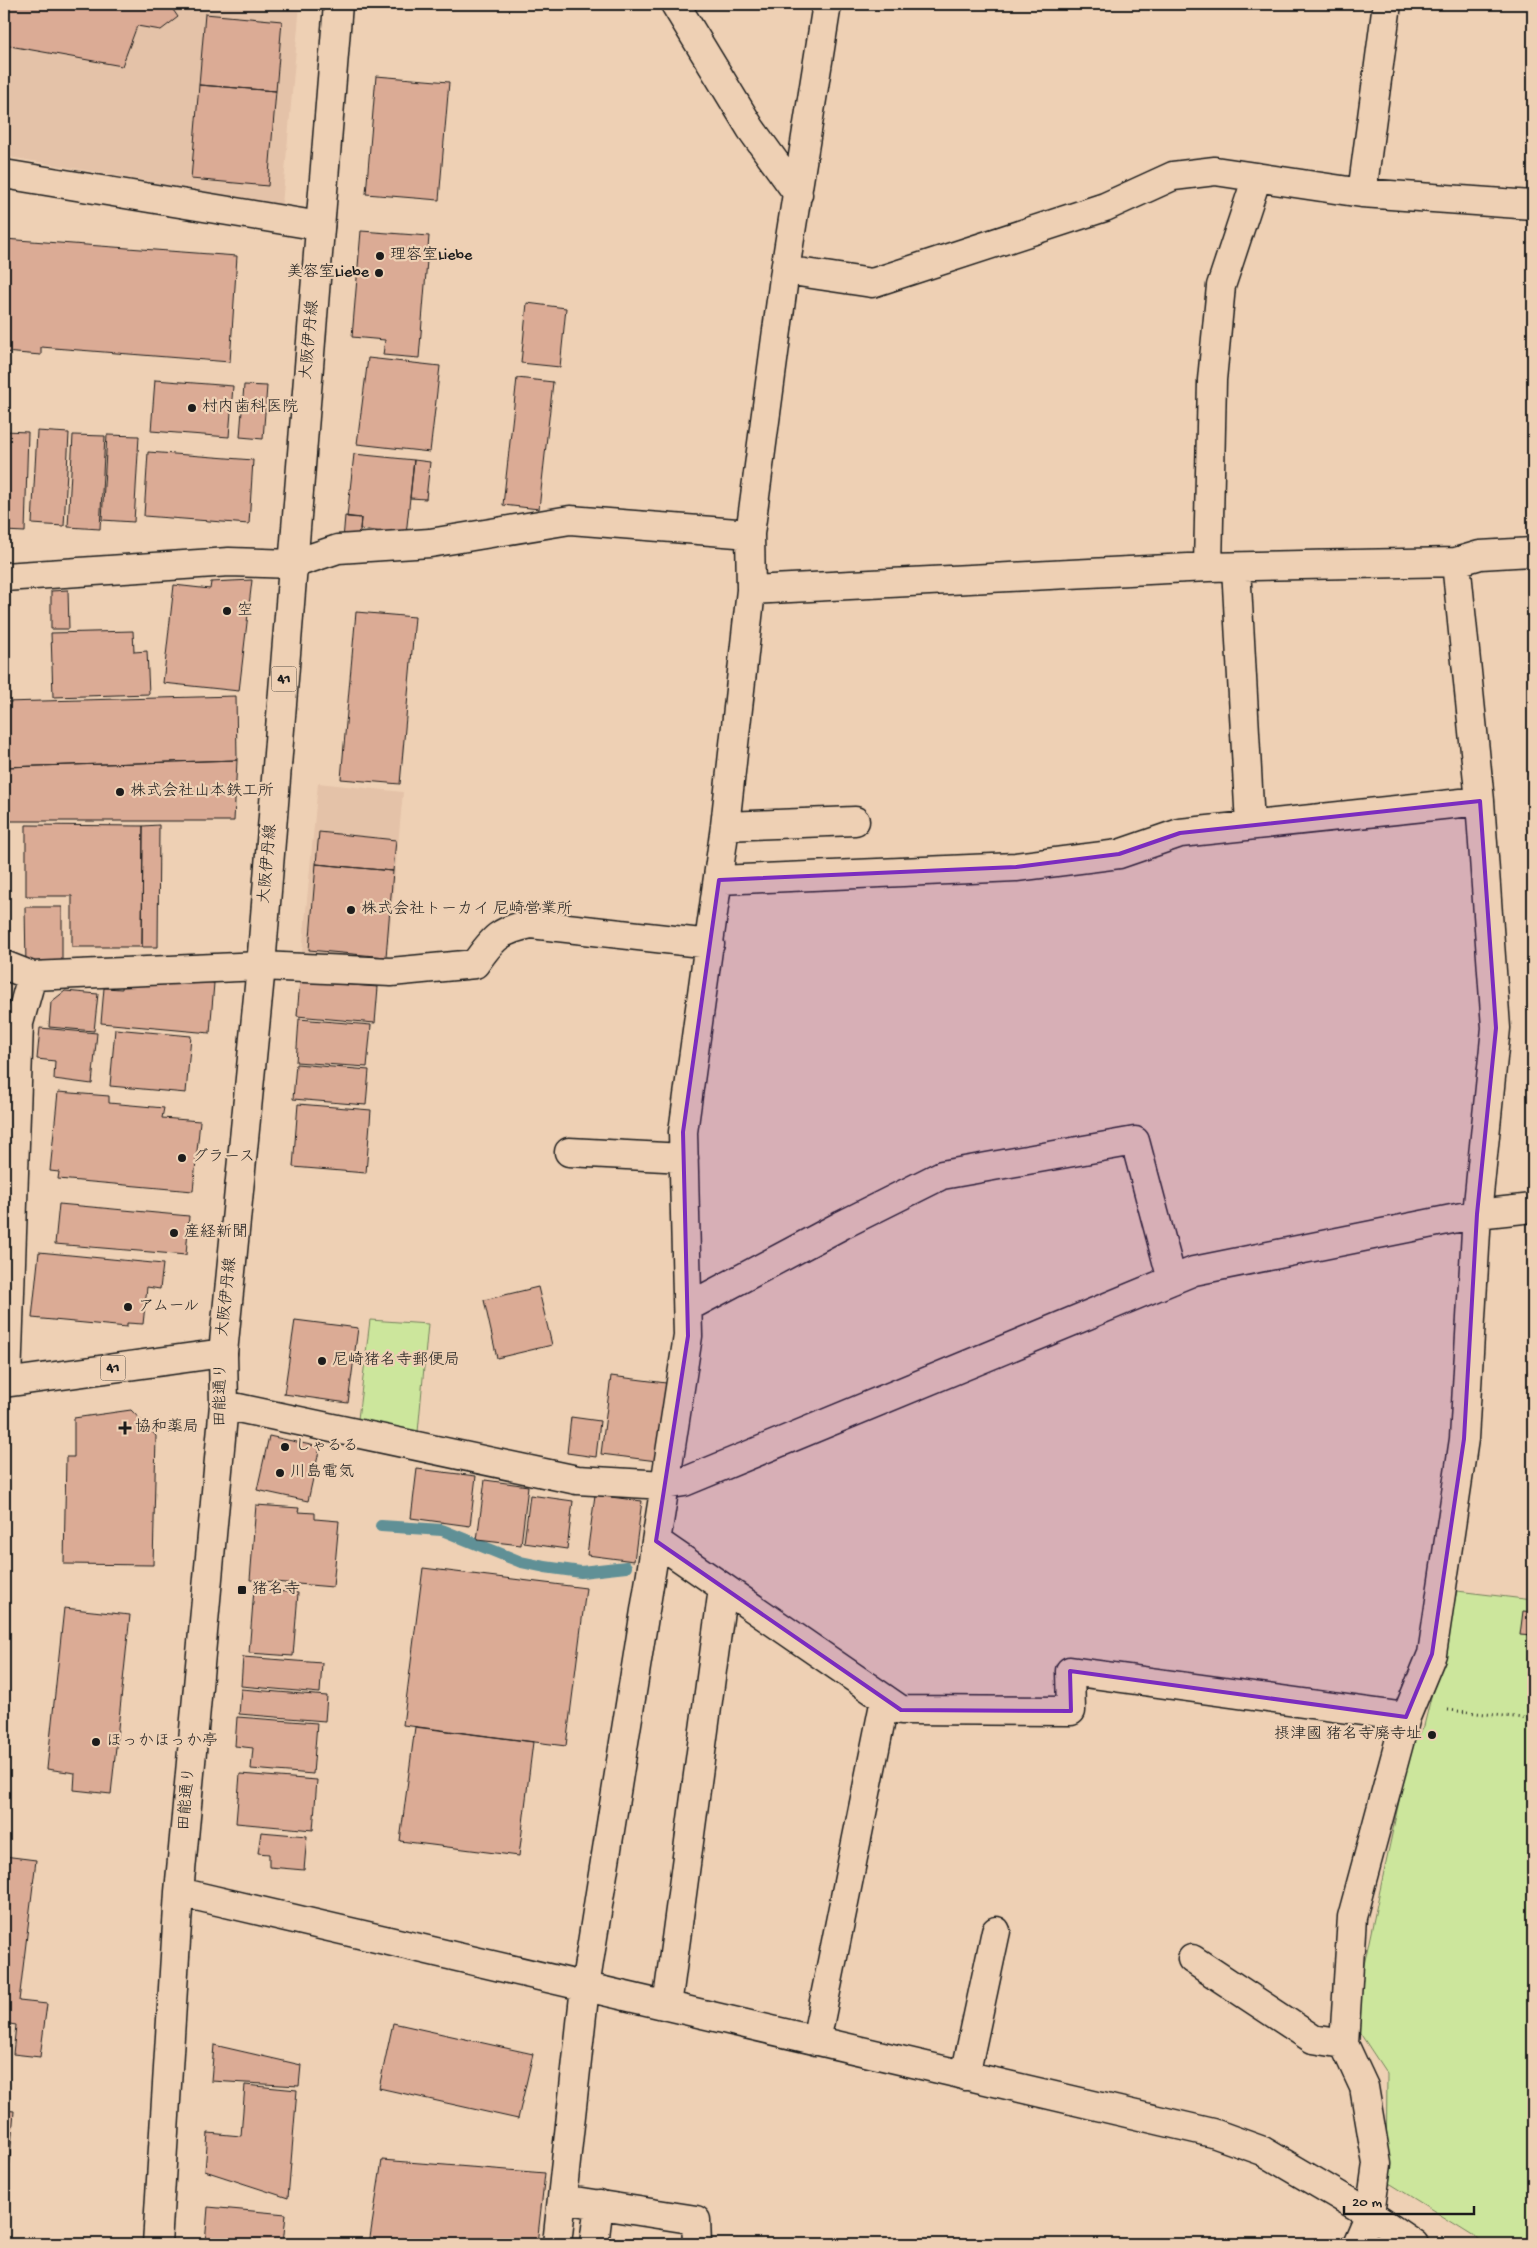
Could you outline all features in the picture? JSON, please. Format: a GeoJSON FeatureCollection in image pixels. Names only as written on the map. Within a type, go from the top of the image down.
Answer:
{"type":"FeatureCollection","features":[{"type":"Feature","properties":{"kind":"street","name":"大阪伊丹線"},"geometry":{"type":"LineString","coordinates":[[5,1382],[223,1353],[261,966],[338,4]]}},
{"type":"Feature","properties":{"kind":"street"},"geometry":{"type":"LineString","coordinates":[[675,4],[751,129],[798,194]]}},
{"type":"Feature","properties":{"kind":"street"},"geometry":{"type":"LineString","coordinates":[[557,2244],[585,1987],[688,1336],[683,1132],[719,880],[751,590],[750,534],[785,270],[827,4]]}},
{"type":"Feature","properties":{"kind":"street"},"geometry":{"type":"LineString","coordinates":[[1362,193],[1387,4]]}},
{"type":"Feature","properties":{"kind":"street"},"geometry":{"type":"LineString","coordinates":[[785,270],[872,283],[1105,207],[1172,176],[1215,172],[1362,193],[1533,205]]}},
{"type":"Feature","properties":{"kind":"street"},"geometry":{"type":"LineString","coordinates":[[4,174],[320,226]]}},
{"type":"Feature","properties":{"kind":"street"},"geometry":{"type":"LineString","coordinates":[[1208,567],[1212,380],[1222,286],[1256,177]]}},
{"type":"Feature","properties":{"kind":"street"},"geometry":{"type":"LineString","coordinates":[[4,577],[229,562],[293,564],[338,549],[430,543],[570,520],[750,534]]}},
{"type":"Feature","properties":{"kind":"street"},"geometry":{"type":"LineString","coordinates":[[751,590],[1208,567],[1456,562],[1480,555],[1533,552]]}},
{"type":"Feature","properties":{"kind":"street"},"geometry":{"type":"LineString","coordinates":[[1356,2244],[1370,2214],[1377,2164],[1364,2087],[1344,2044],[1352,1917],[1406,1717],[1432,1654],[1464,1439],[1477,1214],[1496,1028],[1480,801],[1456,562]]}},
{"type":"Feature","properties":{"kind":"street"},"geometry":{"type":"LineString","coordinates":[[1236,567],[1250,825]]}},
{"type":"Feature","properties":{"kind":"street"},"geometry":{"type":"LineString","coordinates":[[719,880],[1016,867],[1119,854],[1180,833],[1480,801]]}},
{"type":"Feature","properties":{"kind":"street"},"geometry":{"type":"LineString","coordinates":[[725,826],[856,822]]}},
{"type":"Feature","properties":{"kind":"street"},"geometry":{"type":"LineString","coordinates":[[4,965],[32,976],[261,966],[391,972],[475,964],[491,941],[514,927],[531,924],[710,944]]}},
{"type":"Feature","properties":{"kind":"street"},"geometry":{"type":"LineString","coordinates":[[5,1382],[18,1023],[32,976]]}},
{"type":"Feature","properties":{"kind":"street"},"geometry":{"type":"LineString","coordinates":[[688,1307],[842,1225],[942,1176],[1135,1141],[1172,1280]]}},
{"type":"Feature","properties":{"kind":"street"},"geometry":{"type":"LineString","coordinates":[[569,1152],[684,1158]]}},
{"type":"Feature","properties":{"kind":"street"},"geometry":{"type":"LineString","coordinates":[[224,1405],[577,1480],[665,1486],[684,1482],[1194,1270],[1477,1214],[1533,1208]]}},
{"type":"Feature","properties":{"kind":"street","name":"田能通り"},"geometry":{"type":"LineString","coordinates":[[157,2244],[179,1892],[224,1405],[223,1353]]}},
{"type":"Feature","properties":{"kind":"street"},"geometry":{"type":"LineString","coordinates":[[656,1542],[901,1710],[1071,1711],[1070,1671],[1406,1717]]}},
{"type":"Feature","properties":{"kind":"street"},"geometry":{"type":"LineString","coordinates":[[667,2006],[723,1588]]}},
{"type":"Feature","properties":{"kind":"street"},"geometry":{"type":"LineString","coordinates":[[816,2041],[885,1699]]}},
{"type":"Feature","properties":{"kind":"street"},"geometry":{"type":"LineString","coordinates":[[179,1892],[1213,2133],[1262,2151],[1370,2214],[1414,2244]]}},
{"type":"Feature","properties":{"kind":"street"},"geometry":{"type":"LineString","coordinates":[[965,2076],[996,1931]]}},
{"type":"Feature","properties":{"kind":"street"},"geometry":{"type":"LineString","coordinates":[[1192,1959],[1313,2039],[1344,2044]]}},
{"type":"Feature","properties":{"kind":"street"},"geometry":{"type":"LineString","coordinates":[[562,2199],[696,2220],[697,2244]]}},
{"type":"Feature","properties":{"kind":"street"},"geometry":{"type":"LineString","coordinates":[[594,2244],[599,2204]]}},
{"type":"Feature","properties":{"kind":"path"},"geometry":{"type":"LineString","coordinates":[[1492,1714],[1533,1719]]}},
{"type":"Feature","properties":{"kind":"highlighted area"},"geometry":{"type":"Polygon","coordinates":[[[1480,801],[1496,1028],[1477,1214],[1464,1439],[1432,1654],[1406,1717],[1070,1671],[1071,1711],[901,1710],[656,1541],[688,1336],[683,1132],[719,880],[1016,867],[1119,854],[1180,833],[1480,801]]]}},
{"type":"Feature","properties":{"kind":"shaded area"},"geometry":{"type":"Polygon","coordinates":[[[4,4],[300,4],[282,205],[4,156],[4,4]]]}},
{"type":"Feature","properties":{"kind":"shaded area"},"geometry":{"type":"Polygon","coordinates":[[[318,783],[403,792],[387,961],[302,953],[318,783]]]}},
{"type":"Feature","properties":{"kind":"green space"},"geometry":{"type":"Polygon","coordinates":[[[370,1320],[428,1324],[418,1432],[358,1419],[370,1320]]]}},
{"type":"Feature","properties":{"kind":"green space"},"geometry":{"type":"Polygon","coordinates":[[[1457,1591],[1533,1600],[1533,2244],[1487,2244],[1386,2181],[1387,2074],[1352,2021],[1410,1750],[1424,1726],[1457,1591]]]}},
{"type":"Feature","properties":{"kind":"building"},"geometry":{"type":"Polygon","coordinates":[[[4,4],[169,4],[178,17],[161,30],[137,26],[122,66],[4,45],[4,4]]]}},
{"type":"Feature","properties":{"kind":"building"},"geometry":{"type":"Polygon","coordinates":[[[205,14],[282,21],[276,91],[199,85],[205,14]]]}},
{"type":"Feature","properties":{"kind":"building"},"geometry":{"type":"Polygon","coordinates":[[[376,76],[449,82],[439,200],[366,194],[376,76]]]}},
{"type":"Feature","properties":{"kind":"building"},"geometry":{"type":"Polygon","coordinates":[[[199,85],[276,91],[268,186],[191,179],[199,85]]]}},
{"type":"Feature","properties":{"kind":"building"},"geometry":{"type":"Polygon","coordinates":[[[361,231],[429,236],[419,358],[383,355],[385,340],[352,337],[361,231]]]}},
{"type":"Feature","properties":{"kind":"building"},"geometry":{"type":"Polygon","coordinates":[[[4,239],[237,256],[230,362],[41,347],[41,355],[4,352],[4,239]]]}},
{"type":"Feature","properties":{"kind":"building"},"geometry":{"type":"Polygon","coordinates":[[[527,303],[566,308],[560,367],[521,363],[527,303]]]}},
{"type":"Feature","properties":{"kind":"building"},"geometry":{"type":"Polygon","coordinates":[[[368,358],[440,366],[430,452],[357,444],[368,358]]]}},
{"type":"Feature","properties":{"kind":"building"},"geometry":{"type":"Polygon","coordinates":[[[517,378],[553,382],[539,509],[503,505],[517,378]]]}},
{"type":"Feature","properties":{"kind":"building","name":"村内歯科医院"},"geometry":{"type":"Polygon","coordinates":[[[155,380],[233,386],[229,437],[151,431],[155,380]]]}},
{"type":"Feature","properties":{"kind":"building"},"geometry":{"type":"Polygon","coordinates":[[[244,385],[267,386],[263,439],[240,437],[244,385]]]}},
{"type":"Feature","properties":{"kind":"building"},"geometry":{"type":"Polygon","coordinates":[[[4,431],[28,432],[25,532],[4,531],[4,431]]]}},
{"type":"Feature","properties":{"kind":"building"},"geometry":{"type":"Polygon","coordinates":[[[37,431],[69,433],[64,526],[32,524],[37,431]]]}},
{"type":"Feature","properties":{"kind":"building"},"geometry":{"type":"Polygon","coordinates":[[[73,435],[105,436],[100,529],[68,527],[73,435]]]}},
{"type":"Feature","properties":{"kind":"building"},"geometry":{"type":"Polygon","coordinates":[[[107,435],[139,436],[134,522],[102,520],[107,435]]]}},
{"type":"Feature","properties":{"kind":"building"},"geometry":{"type":"Polygon","coordinates":[[[148,452],[253,460],[249,524],[144,516],[148,452]]]}},
{"type":"Feature","properties":{"kind":"building"},"geometry":{"type":"Polygon","coordinates":[[[354,454],[414,460],[406,535],[360,529],[361,518],[347,517],[354,454]]]}},
{"type":"Feature","properties":{"kind":"building"},"geometry":{"type":"Polygon","coordinates":[[[414,460],[430,462],[426,499],[410,498],[414,460]]]}},
{"type":"Feature","properties":{"kind":"building"},"geometry":{"type":"Polygon","coordinates":[[[345,516],[361,518],[359,541],[343,540],[345,516]]]}},
{"type":"Feature","properties":{"kind":"building"},"geometry":{"type":"Polygon","coordinates":[[[252,580],[239,691],[163,683],[174,585],[210,589],[211,582],[252,580]]]}},
{"type":"Feature","properties":{"kind":"building"},"geometry":{"type":"Polygon","coordinates":[[[68,590],[69,629],[51,629],[51,591],[68,590]]]}},
{"type":"Feature","properties":{"kind":"building"},"geometry":{"type":"Polygon","coordinates":[[[356,612],[415,617],[400,784],[341,779],[356,612]]]}},
{"type":"Feature","properties":{"kind":"building"},"geometry":{"type":"Polygon","coordinates":[[[133,631],[134,652],[147,651],[149,694],[53,697],[51,633],[133,631]]]}},
{"type":"Feature","properties":{"kind":"building"},"geometry":{"type":"Polygon","coordinates":[[[236,696],[237,760],[4,767],[4,702],[236,696]]]}},
{"type":"Feature","properties":{"kind":"building","name":"株式会社山本鉄工所"},"geometry":{"type":"Polygon","coordinates":[[[237,760],[234,821],[4,821],[4,767],[237,760]]]}},
{"type":"Feature","properties":{"kind":"building"},"geometry":{"type":"Polygon","coordinates":[[[26,825],[143,826],[142,947],[72,947],[72,896],[26,896],[26,825]]]}},
{"type":"Feature","properties":{"kind":"building"},"geometry":{"type":"Polygon","coordinates":[[[159,825],[158,947],[142,947],[143,826],[159,825]]]}},
{"type":"Feature","properties":{"kind":"building"},"geometry":{"type":"Polygon","coordinates":[[[319,832],[396,840],[393,871],[316,864],[319,832]]]}},
{"type":"Feature","properties":{"kind":"building","name":"株式会社トーカイ 尼崎営業所"},"geometry":{"type":"Polygon","coordinates":[[[316,864],[393,871],[386,957],[309,950],[316,864]]]}},
{"type":"Feature","properties":{"kind":"building"},"geometry":{"type":"Polygon","coordinates":[[[25,907],[62,907],[62,966],[26,966],[25,907]]]}},
{"type":"Feature","properties":{"kind":"building"},"geometry":{"type":"Polygon","coordinates":[[[151,977],[214,983],[210,1033],[101,1023],[104,988],[122,989],[123,979],[151,977]]]}},
{"type":"Feature","properties":{"kind":"building"},"geometry":{"type":"Polygon","coordinates":[[[300,981],[378,987],[375,1023],[297,1016],[300,981]]]}},
{"type":"Feature","properties":{"kind":"building"},"geometry":{"type":"Polygon","coordinates":[[[65,991],[98,994],[94,1031],[49,1027],[51,1002],[65,991]]]}},
{"type":"Feature","properties":{"kind":"building"},"geometry":{"type":"Polygon","coordinates":[[[299,1019],[371,1025],[367,1067],[296,1062],[299,1019]]]}},
{"type":"Feature","properties":{"kind":"building"},"geometry":{"type":"Polygon","coordinates":[[[40,1028],[97,1033],[92,1084],[54,1079],[55,1061],[37,1059],[40,1028]]]}},
{"type":"Feature","properties":{"kind":"building"},"geometry":{"type":"Polygon","coordinates":[[[115,1029],[191,1036],[186,1093],[110,1086],[115,1029]]]}},
{"type":"Feature","properties":{"kind":"building"},"geometry":{"type":"Polygon","coordinates":[[[296,1064],[369,1070],[366,1105],[293,1099],[296,1064]]]}},
{"type":"Feature","properties":{"kind":"building"},"geometry":{"type":"Polygon","coordinates":[[[58,1092],[109,1096],[109,1103],[164,1108],[162,1118],[200,1121],[193,1191],[58,1179],[59,1172],[50,1171],[58,1092]]]}},
{"type":"Feature","properties":{"kind":"building"},"geometry":{"type":"Polygon","coordinates":[[[298,1104],[371,1110],[366,1173],[293,1167],[298,1104]]]}},
{"type":"Feature","properties":{"kind":"building"},"geometry":{"type":"Polygon","coordinates":[[[59,1204],[189,1216],[186,1255],[55,1244],[59,1204]]]}},
{"type":"Feature","properties":{"kind":"building"},"geometry":{"type":"Polygon","coordinates":[[[39,1252],[163,1264],[160,1289],[147,1287],[143,1324],[127,1323],[127,1327],[32,1318],[39,1252]]]}},
{"type":"Feature","properties":{"kind":"building"},"geometry":{"type":"Polygon","coordinates":[[[538,1287],[552,1345],[497,1358],[484,1300],[538,1287]]]}},
{"type":"Feature","properties":{"kind":"building"},"geometry":{"type":"Polygon","coordinates":[[[295,1320],[358,1328],[348,1403],[284,1394],[295,1320]]]}},
{"type":"Feature","properties":{"kind":"building"},"geometry":{"type":"Polygon","coordinates":[[[611,1376],[666,1383],[657,1461],[601,1454],[611,1376]]]}},
{"type":"Feature","properties":{"kind":"building"},"geometry":{"type":"Polygon","coordinates":[[[131,1410],[156,1436],[153,1565],[64,1564],[66,1457],[74,1457],[74,1418],[131,1410]]]}},
{"type":"Feature","properties":{"kind":"building"},"geometry":{"type":"Polygon","coordinates":[[[571,1417],[600,1421],[596,1457],[567,1453],[571,1417]]]}},
{"type":"Feature","properties":{"kind":"building"},"geometry":{"type":"Polygon","coordinates":[[[269,1436],[320,1447],[308,1501],[257,1490],[269,1436]]]}},
{"type":"Feature","properties":{"kind":"building"},"geometry":{"type":"Polygon","coordinates":[[[417,1469],[476,1476],[470,1526],[411,1518],[417,1469]]]}},
{"type":"Feature","properties":{"kind":"building"},"geometry":{"type":"Polygon","coordinates":[[[485,1480],[528,1486],[521,1545],[477,1540],[485,1480]]]}},
{"type":"Feature","properties":{"kind":"building"},"geometry":{"type":"Polygon","coordinates":[[[530,1495],[573,1501],[567,1549],[524,1543],[530,1495]]]}},
{"type":"Feature","properties":{"kind":"building"},"geometry":{"type":"Polygon","coordinates":[[[595,1495],[642,1501],[634,1561],[587,1555],[595,1495]]]}},
{"type":"Feature","properties":{"kind":"building"},"geometry":{"type":"Polygon","coordinates":[[[256,1505],[299,1508],[298,1512],[315,1513],[315,1519],[339,1521],[333,1587],[250,1580],[256,1505]]]}},
{"type":"Feature","properties":{"kind":"building"},"geometry":{"type":"Polygon","coordinates":[[[423,1568],[586,1588],[566,1746],[403,1725],[423,1568]]]}},
{"type":"Feature","properties":{"kind":"building"},"geometry":{"type":"Polygon","coordinates":[[[254,1589],[298,1593],[293,1656],[249,1653],[254,1589]]]}},
{"type":"Feature","properties":{"kind":"building"},"geometry":{"type":"Polygon","coordinates":[[[64,1608],[130,1615],[111,1794],[74,1790],[75,1773],[47,1769],[64,1608]]]}},
{"type":"Feature","properties":{"kind":"building"},"geometry":{"type":"Polygon","coordinates":[[[1523,1611],[1533,1612],[1533,1636],[1520,1635],[1523,1611]]]}},
{"type":"Feature","properties":{"kind":"building"},"geometry":{"type":"Polygon","coordinates":[[[243,1657],[322,1663],[320,1693],[241,1686],[243,1657]]]}},
{"type":"Feature","properties":{"kind":"building"},"geometry":{"type":"Polygon","coordinates":[[[241,1689],[327,1696],[325,1721],[239,1714],[241,1689]]]}},
{"type":"Feature","properties":{"kind":"building"},"geometry":{"type":"Polygon","coordinates":[[[237,1717],[317,1723],[313,1774],[251,1769],[253,1748],[235,1746],[237,1717]]]}},
{"type":"Feature","properties":{"kind":"building"},"geometry":{"type":"Polygon","coordinates":[[[415,1727],[533,1742],[519,1856],[400,1841],[415,1727]]]}},
{"type":"Feature","properties":{"kind":"building"},"geometry":{"type":"Polygon","coordinates":[[[240,1774],[317,1780],[313,1830],[236,1823],[240,1774]]]}},
{"type":"Feature","properties":{"kind":"building"},"geometry":{"type":"Polygon","coordinates":[[[261,1832],[307,1836],[304,1870],[269,1867],[269,1854],[258,1853],[261,1832]]]}},
{"type":"Feature","properties":{"kind":"building"},"geometry":{"type":"Polygon","coordinates":[[[4,1856],[36,1860],[19,2001],[47,2004],[40,2057],[13,2054],[16,2025],[4,2023],[4,1856]]]}},
{"type":"Feature","properties":{"kind":"building"},"geometry":{"type":"Polygon","coordinates":[[[393,2023],[533,2054],[518,2119],[379,2088],[393,2023]]]}},
{"type":"Feature","properties":{"kind":"building"},"geometry":{"type":"Polygon","coordinates":[[[214,2045],[301,2065],[299,2086],[211,2081],[214,2045]]]}},
{"type":"Feature","properties":{"kind":"building"},"geometry":{"type":"Polygon","coordinates":[[[245,2085],[297,2090],[288,2198],[205,2171],[208,2133],[241,2136],[245,2085]]]}},
{"type":"Feature","properties":{"kind":"building"},"geometry":{"type":"Polygon","coordinates":[[[4,2110],[14,2111],[5,2219],[4,2218],[4,2110]]]}},
{"type":"Feature","properties":{"kind":"building"},"geometry":{"type":"Polygon","coordinates":[[[382,2160],[545,2173],[537,2244],[369,2244],[382,2160]]]}},
{"type":"Feature","properties":{"kind":"building"},"geometry":{"type":"Polygon","coordinates":[[[208,2207],[286,2214],[283,2244],[205,2244],[208,2207]]]}},
{"type":"Feature","properties":{"kind":"waterway"},"geometry":{"type":"LineString","coordinates":[[381,1526],[442,1530],[521,1562],[545,1567],[581,1572],[626,1567]]}},
{"type":"Feature","properties":{"kind":"place","name":"理容室Liebe"},"geometry":{"type":"Point","coordinates":[380,256]}},
{"type":"Feature","properties":{"kind":"place","name":"美容室Liebe"},"geometry":{"type":"Point","coordinates":[379,273]}},
{"type":"Feature","properties":{"kind":"place","name":"村内歯科医院"},"geometry":{"type":"Point","coordinates":[192,408]}},
{"type":"Feature","properties":{"kind":"place","name":"空"},"geometry":{"type":"Point","coordinates":[227,611]}},
{"type":"Feature","properties":{"kind":"place","name":"株式会社山本鉄工所"},"geometry":{"type":"Point","coordinates":[120,792]}},
{"type":"Feature","properties":{"kind":"place","name":"株式会社トーカイ 尼崎営業所"},"geometry":{"type":"Point","coordinates":[351,910]}},
{"type":"Feature","properties":{"kind":"place","name":"グラース"},"geometry":{"type":"Point","coordinates":[182,1158]}},
{"type":"Feature","properties":{"kind":"place","name":"産経新聞"},"geometry":{"type":"Point","coordinates":[174,1233]}},
{"type":"Feature","properties":{"kind":"place","name":"アムール"},"geometry":{"type":"Point","coordinates":[128,1307]}},
{"type":"Feature","properties":{"kind":"place","name":"尼崎猪名寺郵便局"},"geometry":{"type":"Point","coordinates":[322,1361]}},
{"type":"Feature","properties":{"kind":"place","name":"協和薬局"},"geometry":{"type":"Point","coordinates":[125,1428]}},
{"type":"Feature","properties":{"kind":"place","name":"しゃるる"},"geometry":{"type":"Point","coordinates":[285,1447]}},
{"type":"Feature","properties":{"kind":"place","name":"川島電気"},"geometry":{"type":"Point","coordinates":[280,1473]}},
{"type":"Feature","properties":{"kind":"place","name":"猪名寺"},"geometry":{"type":"Point","coordinates":[242,1590]}},
{"type":"Feature","properties":{"kind":"place","name":"摂津國 猪名寺廃寺址"},"geometry":{"type":"Point","coordinates":[1432,1735]}},
{"type":"Feature","properties":{"kind":"place","name":"ほっかほっか亭"},"geometry":{"type":"Point","coordinates":[96,1742]}}]}
